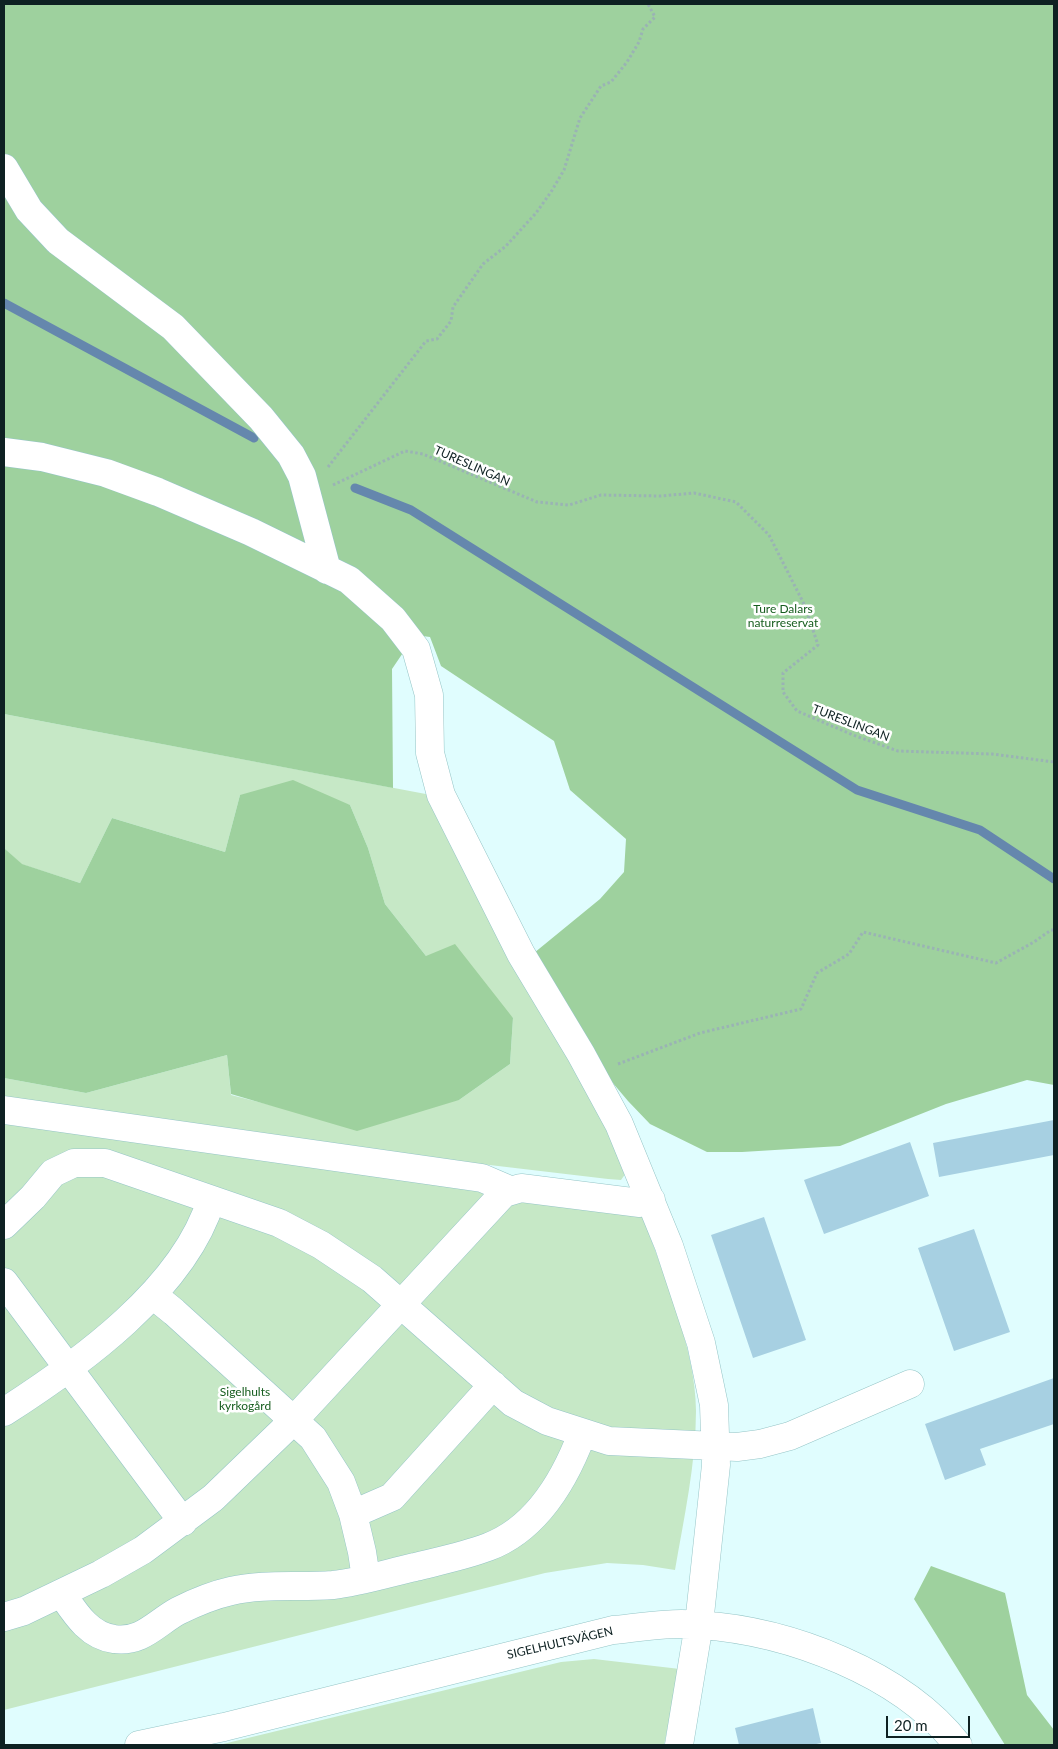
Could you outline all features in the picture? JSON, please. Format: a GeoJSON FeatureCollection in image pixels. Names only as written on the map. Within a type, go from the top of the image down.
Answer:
{"type":"FeatureCollection","features":[{"type":"Feature","properties":{"kind":"street"},"geometry":{"type":"LineString","coordinates":[[4,168],[29,210],[58,241],[172,327],[261,418],[291,455],[302,476],[327,570]]}},
{"type":"Feature","properties":{"kind":"street"},"geometry":{"type":"LineString","coordinates":[[4,452],[42,457],[97,471],[158,492],[251,532],[349,580],[393,619],[416,649],[429,695],[430,753],[441,795],[521,954],[619,1124],[669,1246],[701,1343],[714,1405],[716,1445],[699,1624],[679,1745]]}},
{"type":"Feature","properties":{"kind":"street"},"geometry":{"type":"LineString","coordinates":[[4,1110],[482,1178],[510,1190]]}},
{"type":"Feature","properties":{"kind":"street"},"geometry":{"type":"LineString","coordinates":[[4,1225],[33,1197],[53,1173],[74,1163],[105,1163],[279,1223],[321,1245],[401,1303],[513,1403],[547,1421],[582,1434],[609,1441],[737,1447],[760,1444],[790,1436],[910,1384]]}},
{"type":"Feature","properties":{"kind":"street"},"geometry":{"type":"LineString","coordinates":[[4,1617],[24,1611],[62,1594],[143,1550],[213,1498],[252,1463],[294,1420],[504,1193],[520,1188],[640,1203],[650,1200]]}},
{"type":"Feature","properties":{"kind":"street"},"geometry":{"type":"LineString","coordinates":[[4,1412],[68,1369],[152,1295],[196,1237],[205,1220],[211,1200]]}},
{"type":"Feature","properties":{"kind":"street"},"geometry":{"type":"LineString","coordinates":[[4,1282],[183,1522]]}},
{"type":"Feature","properties":{"kind":"street"},"geometry":{"type":"LineString","coordinates":[[152,1295],[313,1438],[342,1482],[353,1514],[366,1578]]}},
{"type":"Feature","properties":{"kind":"street"},"geometry":{"type":"LineString","coordinates":[[353,1514],[392,1497],[493,1385]]}},
{"type":"Feature","properties":{"kind":"street"},"geometry":{"type":"LineString","coordinates":[[62,1594],[75,1613],[92,1631],[113,1639],[132,1640],[152,1630],[177,1612],[230,1591],[255,1586],[334,1585],[490,1546],[514,1531],[534,1515],[556,1490],[573,1457],[582,1434]]}},
{"type":"Feature","properties":{"kind":"street","name":"SIGELHULTSVÄGEN"},"geometry":{"type":"LineString","coordinates":[[139,1745],[224,1727],[613,1630],[669,1624],[699,1624],[773,1637],[821,1650],[874,1677],[896,1691],[920,1709],[958,1745]]}},
{"type":"Feature","properties":{"kind":"path"},"geometry":{"type":"LineString","coordinates":[[308,497],[397,376],[415,358],[426,341],[437,339],[451,321],[453,307],[483,264],[506,246],[536,213],[551,192],[564,170],[580,118],[601,86],[610,82],[627,62],[639,42],[643,29],[655,17],[648,4]]}},
{"type":"Feature","properties":{"kind":"path","name":"TURESLINGAN"},"geometry":{"type":"LineString","coordinates":[[308,497],[405,451],[422,454],[537,502],[568,505],[602,495],[661,496],[694,493],[736,502],[769,535],[806,606],[818,645],[783,673],[784,692],[797,711],[853,735],[898,750],[992,754],[1054,762]]}},
{"type":"Feature","properties":{"kind":"path"},"geometry":{"type":"LineString","coordinates":[[591,1074],[700,1033],[801,1009],[817,972],[849,954],[863,932],[996,963],[1054,930]]}},
{"type":"Feature","properties":{"kind":"green space","name":"Ture Dalars naturreservat"},"geometry":{"type":"Polygon","coordinates":[[[4,4],[1054,4],[1054,1085],[1027,1080],[946,1104],[840,1146],[742,1152],[707,1152],[650,1124],[575,1038],[534,953],[600,899],[624,872],[626,839],[570,790],[554,741],[441,666],[430,637],[415,635],[392,669],[393,788],[4,714],[4,4]]]}},
{"type":"Feature","properties":{"kind":"green space"},"geometry":{"type":"Polygon","coordinates":[[[4,714],[431,795],[589,1089],[626,1173],[621,1180],[160,1126],[4,1102],[4,1078],[86,1093],[227,1055],[231,1095],[286,1109],[459,1100],[510,1064],[513,1018],[426,956],[385,904],[368,848],[350,805],[240,795],[225,852],[112,818],[80,883],[21,864],[4,848],[4,714]]]}},
{"type":"Feature","properties":{"kind":"green space"},"geometry":{"type":"Polygon","coordinates":[[[293,780],[350,805],[368,848],[385,904],[426,956],[455,944],[513,1018],[510,1064],[459,1100],[357,1131],[231,1094],[227,1055],[86,1093],[4,1078],[4,848],[22,864],[80,883],[112,818],[225,852],[240,795],[293,780]]]}},
{"type":"Feature","properties":{"kind":"green space","name":"Sigelhults kyrkogård"},"geometry":{"type":"Polygon","coordinates":[[[4,1122],[640,1209],[684,1335],[694,1387],[696,1411],[694,1450],[675,1570],[643,1565],[607,1563],[545,1573],[4,1710],[4,1122]]]}},
{"type":"Feature","properties":{"kind":"green space"},"geometry":{"type":"Polygon","coordinates":[[[931,1566],[1005,1593],[1027,1695],[1054,1730],[1054,1745],[1005,1745],[914,1599],[931,1566]]]}},
{"type":"Feature","properties":{"kind":"green space"},"geometry":{"type":"Polygon","coordinates":[[[594,1659],[680,1669],[664,1745],[219,1745],[561,1662],[594,1659]]]}},
{"type":"Feature","properties":{"kind":"building"},"geometry":{"type":"Polygon","coordinates":[[[1054,1120],[1054,1155],[939,1177],[933,1143],[1054,1120]]]}},
{"type":"Feature","properties":{"kind":"building"},"geometry":{"type":"Polygon","coordinates":[[[910,1142],[929,1196],[824,1234],[804,1180],[910,1142]]]}},
{"type":"Feature","properties":{"kind":"building"},"geometry":{"type":"Polygon","coordinates":[[[764,1217],[806,1340],[753,1358],[711,1235],[764,1217]]]}},
{"type":"Feature","properties":{"kind":"building"},"geometry":{"type":"Polygon","coordinates":[[[974,1229],[1010,1332],[954,1351],[918,1248],[974,1229]]]}},
{"type":"Feature","properties":{"kind":"building"},"geometry":{"type":"Polygon","coordinates":[[[1054,1378],[1054,1424],[980,1449],[986,1465],[945,1480],[925,1424],[1054,1378]]]}},
{"type":"Feature","properties":{"kind":"building"},"geometry":{"type":"Polygon","coordinates":[[[813,1708],[821,1743],[812,1745],[739,1745],[735,1728],[813,1708]]]}},
{"type":"Feature","properties":{"kind":"waterway"},"geometry":{"type":"LineString","coordinates":[[4,303],[254,438]]}},
{"type":"Feature","properties":{"kind":"waterway"},"geometry":{"type":"LineString","coordinates":[[355,488],[411,510],[857,790],[980,830],[1054,879]]}}]}
